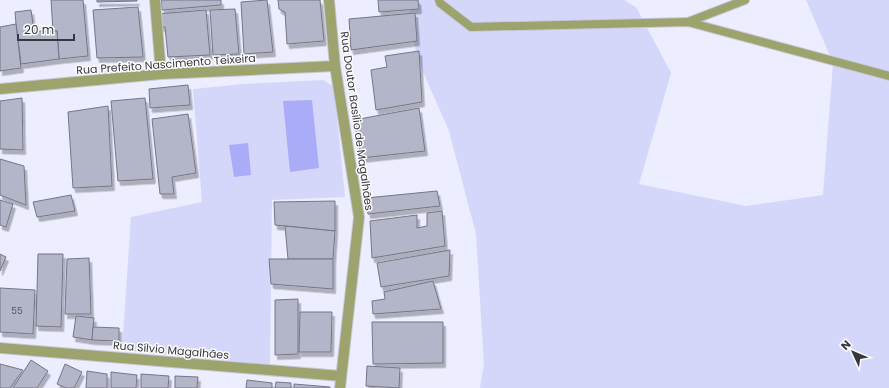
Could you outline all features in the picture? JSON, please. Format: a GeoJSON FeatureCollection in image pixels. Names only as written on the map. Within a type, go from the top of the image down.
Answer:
{"type":"FeatureCollection","features":[{"type":"Feature","properties":{"kind":"street"},"geometry":{"type":"LineString","coordinates":[[155,0],[161,74]]}},
{"type":"Feature","properties":{"kind":"street","name":"Rua Doutor Basílio de Magalhães"},"geometry":{"type":"LineString","coordinates":[[329,0],[335,66],[359,217],[340,388]]}},
{"type":"Feature","properties":{"kind":"street","name":"Rua Prefeito Nascimento Teixeira"},"geometry":{"type":"LineString","coordinates":[[0,89],[161,74],[335,66]]}},
{"type":"Feature","properties":{"kind":"street","name":"Rua Sílvio Magalhães"},"geometry":{"type":"LineString","coordinates":[[0,348],[341,376]]}},
{"type":"Feature","properties":{"kind":"lane"},"geometry":{"type":"LineString","coordinates":[[439,0],[440,3],[471,27],[688,22],[889,76]]}},
{"type":"Feature","properties":{"kind":"lane"},"geometry":{"type":"LineString","coordinates":[[688,22],[745,0]]}},
{"type":"Feature","properties":{"kind":"shaded area"},"geometry":{"type":"Polygon","coordinates":[[[407,0],[624,0],[636,7],[671,73],[639,184],[746,206],[823,195],[833,63],[806,0],[889,0],[889,388],[480,388],[484,364],[476,234],[449,131],[417,58],[407,0]]]}},
{"type":"Feature","properties":{"kind":"shaded area"},"geometry":{"type":"Polygon","coordinates":[[[323,80],[334,87],[345,197],[272,200],[270,365],[122,350],[131,217],[202,202],[193,89],[244,84],[323,80]]]}},
{"type":"Feature","properties":{"kind":"water"},"geometry":{"type":"Polygon","coordinates":[[[312,100],[319,168],[290,172],[283,101],[312,100]]]}},
{"type":"Feature","properties":{"kind":"water"},"geometry":{"type":"Polygon","coordinates":[[[248,143],[251,175],[234,177],[229,145],[248,143]]]}},
{"type":"Feature","properties":{"kind":"building"},"geometry":{"type":"Polygon","coordinates":[[[51,0],[83,0],[88,56],[59,59],[57,31],[53,31],[51,0]]]}},
{"type":"Feature","properties":{"kind":"building"},"geometry":{"type":"Polygon","coordinates":[[[97,0],[137,0],[137,1],[97,2],[97,0]]]}},
{"type":"Feature","properties":{"kind":"building"},"geometry":{"type":"Polygon","coordinates":[[[161,0],[221,0],[221,5],[162,10],[161,0]]]}},
{"type":"Feature","properties":{"kind":"building"},"geometry":{"type":"Polygon","coordinates":[[[267,0],[273,52],[244,54],[241,2],[267,0]]]}},
{"type":"Feature","properties":{"kind":"building"},"geometry":{"type":"Polygon","coordinates":[[[278,0],[320,0],[324,41],[287,44],[285,12],[279,9],[278,0]]]}},
{"type":"Feature","properties":{"kind":"building"},"geometry":{"type":"Polygon","coordinates":[[[378,0],[418,0],[419,9],[379,12],[378,0]]]}},
{"type":"Feature","properties":{"kind":"building"},"geometry":{"type":"Polygon","coordinates":[[[138,7],[143,57],[97,58],[93,10],[138,7]]]}},
{"type":"Feature","properties":{"kind":"building"},"geometry":{"type":"Polygon","coordinates":[[[235,9],[239,54],[213,55],[210,10],[235,9]]]}},
{"type":"Feature","properties":{"kind":"building"},"geometry":{"type":"Polygon","coordinates":[[[31,10],[34,31],[57,31],[59,59],[21,64],[15,12],[31,10]]]}},
{"type":"Feature","properties":{"kind":"building"},"geometry":{"type":"Polygon","coordinates":[[[206,10],[210,55],[168,57],[165,27],[159,27],[157,14],[206,10]]]}},
{"type":"Feature","properties":{"kind":"building"},"geometry":{"type":"Polygon","coordinates":[[[415,13],[417,41],[351,50],[349,19],[415,13]]]}},
{"type":"Feature","properties":{"kind":"building"},"geometry":{"type":"Polygon","coordinates":[[[16,24],[21,68],[0,71],[0,27],[16,24]]]}},
{"type":"Feature","properties":{"kind":"building"},"geometry":{"type":"Polygon","coordinates":[[[419,51],[422,102],[376,110],[371,70],[387,67],[385,56],[419,51]]]}},
{"type":"Feature","properties":{"kind":"building"},"geometry":{"type":"Polygon","coordinates":[[[188,85],[190,105],[150,108],[149,89],[188,85]]]}},
{"type":"Feature","properties":{"kind":"building"},"geometry":{"type":"Polygon","coordinates":[[[22,98],[23,150],[0,149],[0,101],[22,98]]]}},
{"type":"Feature","properties":{"kind":"building"},"geometry":{"type":"Polygon","coordinates":[[[145,98],[153,179],[118,181],[111,101],[145,98]]]}},
{"type":"Feature","properties":{"kind":"building"},"geometry":{"type":"Polygon","coordinates":[[[108,106],[112,186],[73,188],[68,112],[108,106]]]}},
{"type":"Feature","properties":{"kind":"building"},"geometry":{"type":"Polygon","coordinates":[[[419,108],[425,151],[361,158],[354,120],[419,108]]]}},
{"type":"Feature","properties":{"kind":"building"},"geometry":{"type":"Polygon","coordinates":[[[188,114],[196,173],[172,177],[174,194],[160,194],[152,119],[188,114]]]}},
{"type":"Feature","properties":{"kind":"building"},"geometry":{"type":"Polygon","coordinates":[[[0,159],[24,166],[26,205],[0,195],[0,159]]]}},
{"type":"Feature","properties":{"kind":"building"},"geometry":{"type":"Polygon","coordinates":[[[437,191],[440,206],[368,214],[366,198],[437,191]]]}},
{"type":"Feature","properties":{"kind":"building"},"geometry":{"type":"Polygon","coordinates":[[[71,195],[75,211],[37,217],[33,202],[71,195]]]}},
{"type":"Feature","properties":{"kind":"building"},"geometry":{"type":"Polygon","coordinates":[[[0,200],[13,204],[6,227],[0,225],[0,200]]]}},
{"type":"Feature","properties":{"kind":"building"},"geometry":{"type":"Polygon","coordinates":[[[335,201],[335,231],[275,225],[274,202],[335,201]]]}},
{"type":"Feature","properties":{"kind":"building"},"geometry":{"type":"Polygon","coordinates":[[[442,211],[445,246],[372,258],[370,221],[417,215],[417,228],[427,226],[427,213],[442,211]]]}},
{"type":"Feature","properties":{"kind":"building"},"geometry":{"type":"Polygon","coordinates":[[[285,226],[335,231],[333,259],[288,259],[285,226]]]}},
{"type":"Feature","properties":{"kind":"building"},"geometry":{"type":"Polygon","coordinates":[[[450,250],[449,276],[381,287],[377,263],[450,250]]]}},
{"type":"Feature","properties":{"kind":"building"},"geometry":{"type":"Polygon","coordinates":[[[0,254],[6,257],[0,271],[0,254]]]}},
{"type":"Feature","properties":{"kind":"building"},"geometry":{"type":"Polygon","coordinates":[[[38,254],[63,254],[61,327],[36,326],[38,254]]]}},
{"type":"Feature","properties":{"kind":"building"},"geometry":{"type":"Polygon","coordinates":[[[89,258],[91,314],[65,314],[67,259],[89,258]]]}},
{"type":"Feature","properties":{"kind":"building"},"geometry":{"type":"Polygon","coordinates":[[[269,259],[333,259],[333,289],[271,284],[269,259]]]}},
{"type":"Feature","properties":{"kind":"building"},"geometry":{"type":"Polygon","coordinates":[[[433,281],[441,309],[373,314],[372,301],[385,299],[384,292],[433,281]]]}},
{"type":"Feature","properties":{"kind":"building"},"geometry":{"type":"Polygon","coordinates":[[[0,288],[35,290],[33,334],[0,332],[0,288]]]}},
{"type":"Feature","properties":{"kind":"building"},"geometry":{"type":"Polygon","coordinates":[[[298,299],[298,354],[275,355],[275,300],[298,299]]]}},
{"type":"Feature","properties":{"kind":"building"},"geometry":{"type":"Polygon","coordinates":[[[300,312],[332,312],[331,352],[299,352],[300,312]]]}},
{"type":"Feature","properties":{"kind":"building"},"geometry":{"type":"Polygon","coordinates":[[[76,316],[94,318],[92,340],[73,337],[76,316]]]}},
{"type":"Feature","properties":{"kind":"building"},"geometry":{"type":"Polygon","coordinates":[[[372,322],[443,322],[443,363],[373,364],[372,322]]]}},
{"type":"Feature","properties":{"kind":"building"},"geometry":{"type":"Polygon","coordinates":[[[93,327],[119,328],[119,341],[92,340],[93,327]]]}},
{"type":"Feature","properties":{"kind":"building"},"geometry":{"type":"Polygon","coordinates":[[[31,360],[48,371],[37,388],[13,388],[31,360]]]}},
{"type":"Feature","properties":{"kind":"building"},"geometry":{"type":"Polygon","coordinates":[[[0,364],[23,370],[10,388],[0,388],[0,364]]]}},
{"type":"Feature","properties":{"kind":"building"},"geometry":{"type":"Polygon","coordinates":[[[65,364],[82,372],[74,388],[66,388],[57,384],[65,364]]]}},
{"type":"Feature","properties":{"kind":"building"},"geometry":{"type":"Polygon","coordinates":[[[367,366],[400,368],[399,388],[366,386],[367,366]]]}},
{"type":"Feature","properties":{"kind":"building"},"geometry":{"type":"Polygon","coordinates":[[[87,371],[107,374],[107,388],[86,388],[87,371]]]}},
{"type":"Feature","properties":{"kind":"building"},"geometry":{"type":"Polygon","coordinates":[[[111,372],[137,375],[136,388],[111,388],[111,372]]]}},
{"type":"Feature","properties":{"kind":"building"},"geometry":{"type":"Polygon","coordinates":[[[141,374],[169,376],[168,388],[141,388],[141,374]]]}},
{"type":"Feature","properties":{"kind":"building"},"geometry":{"type":"Polygon","coordinates":[[[175,376],[198,377],[197,388],[175,388],[175,376]]]}},
{"type":"Feature","properties":{"kind":"building"},"geometry":{"type":"Polygon","coordinates":[[[247,380],[272,383],[272,388],[246,388],[247,380]]]}},
{"type":"Feature","properties":{"kind":"building"},"geometry":{"type":"Polygon","coordinates":[[[276,382],[291,383],[291,388],[275,388],[276,382]]]}},
{"type":"Feature","properties":{"kind":"building"},"geometry":{"type":"Polygon","coordinates":[[[294,384],[330,387],[330,388],[294,388],[294,384]]]}}]}
